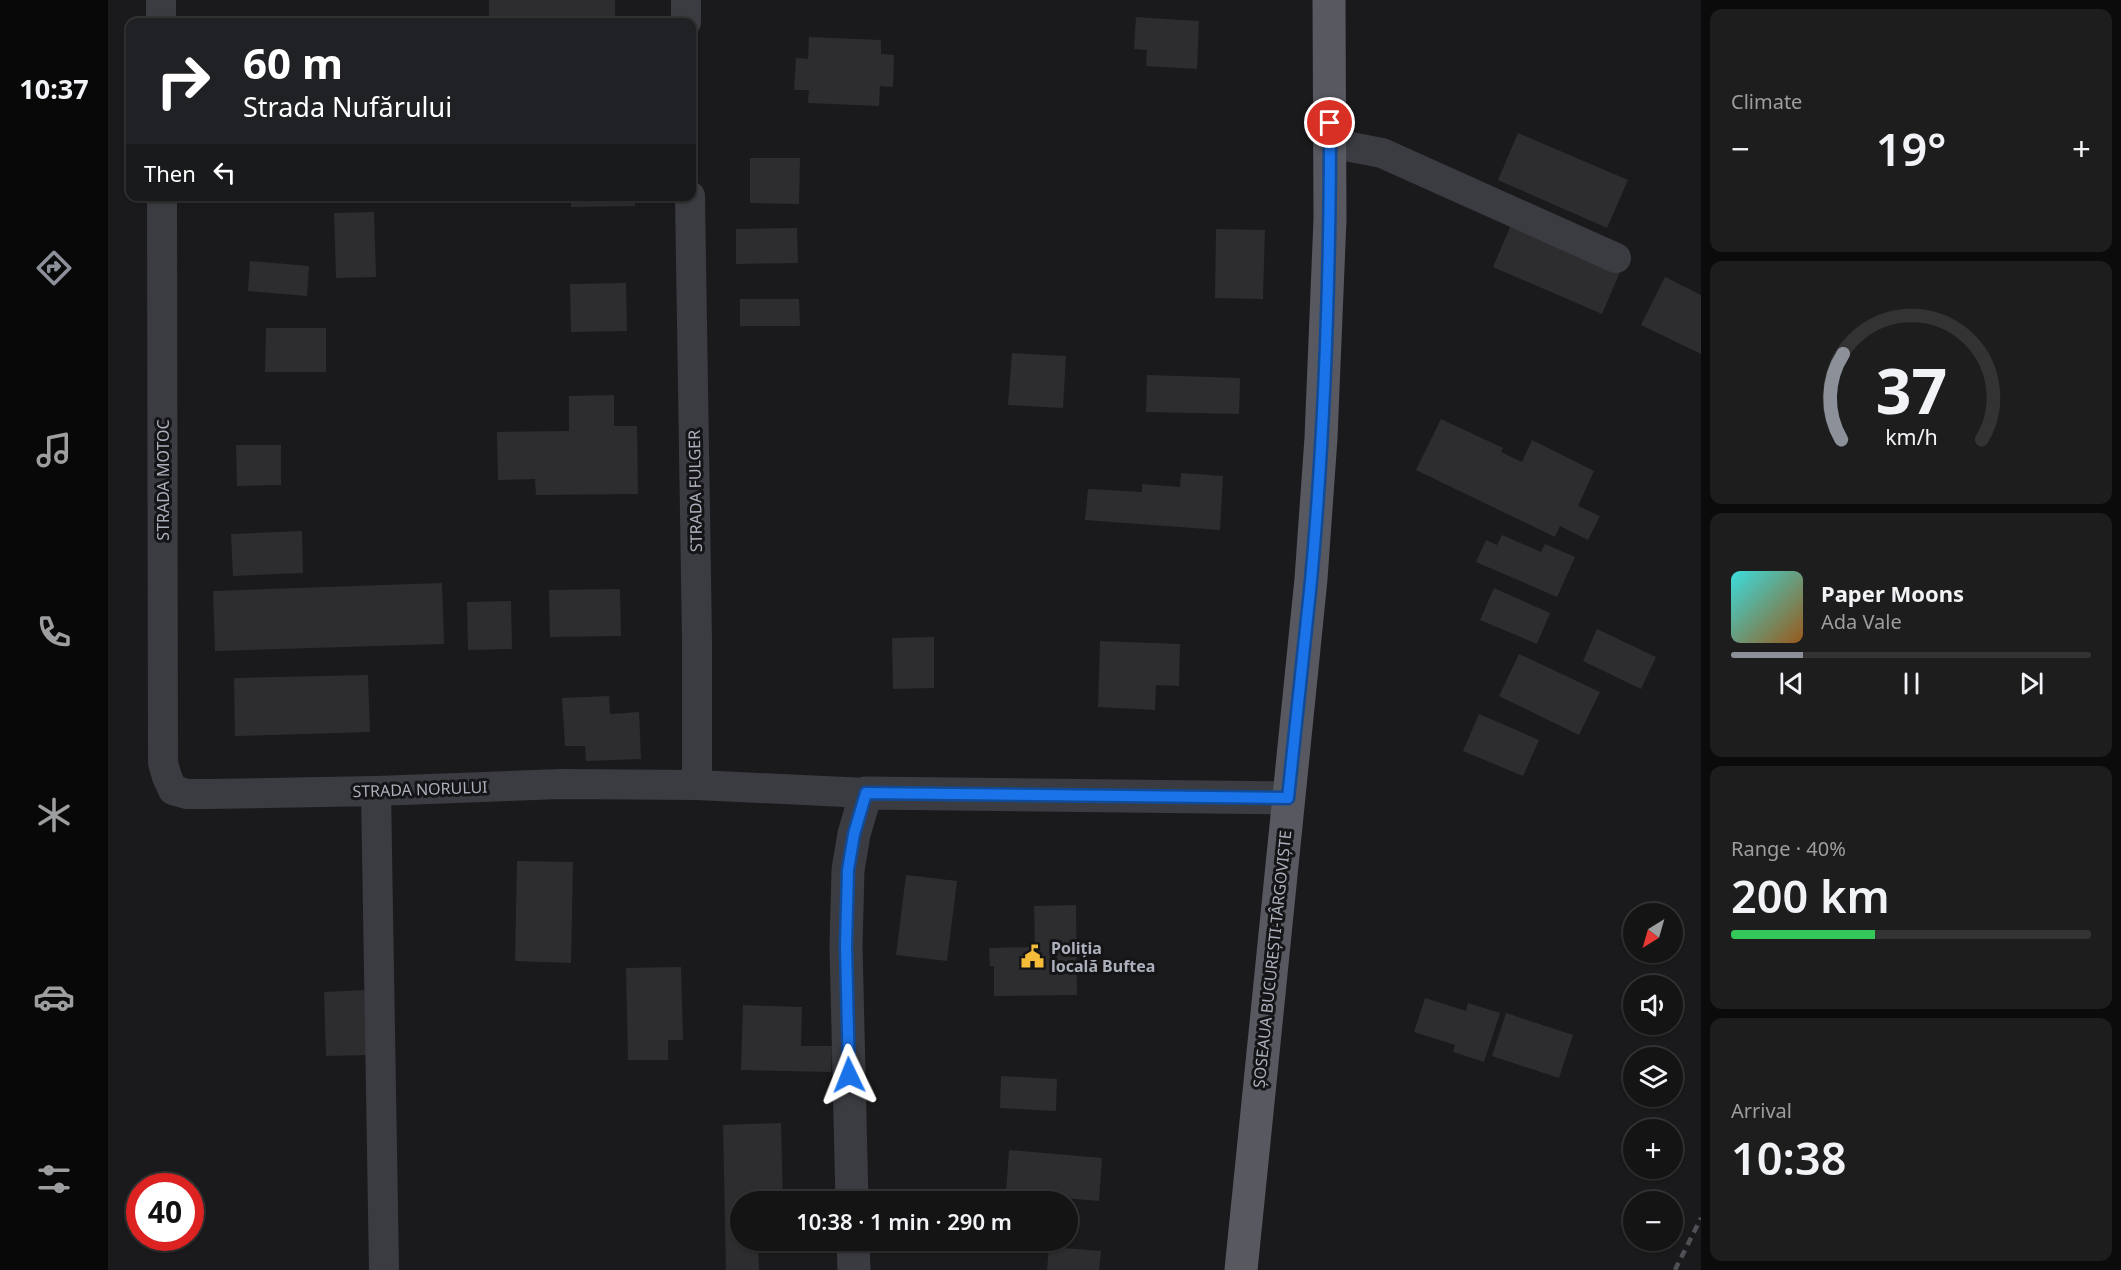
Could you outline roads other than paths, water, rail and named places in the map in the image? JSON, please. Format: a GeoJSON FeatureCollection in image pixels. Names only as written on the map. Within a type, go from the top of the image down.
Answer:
{"type":"FeatureCollection","features":[{"type":"Feature","properties":{"kind":"main road","name":"ȘOSEAUA BUCUREȘTI-TÂRGOVIȘTE"},"geometry":{"type":"LineString","coordinates":[[1241,1270],[1311,579],[1321,450],[1330,219],[1329,0]]}},
{"type":"Feature","properties":{"kind":"street"},"geometry":{"type":"LineString","coordinates":[[161,0],[161,18]]}},
{"type":"Feature","properties":{"kind":"street"},"geometry":{"type":"LineString","coordinates":[[686,0],[686,18]]}},
{"type":"Feature","properties":{"kind":"street"},"geometry":{"type":"LineString","coordinates":[[1330,143],[1382,153],[1616,258]]}},
{"type":"Feature","properties":{"kind":"street","name":"STRADA MOTOC"},"geometry":{"type":"LineString","coordinates":[[162,201],[163,763]]}},
{"type":"Feature","properties":{"kind":"street","name":"STRADA FULGER"},"geometry":{"type":"LineString","coordinates":[[690,201],[697,785]]}},
{"type":"Feature","properties":{"kind":"street","name":"STRADA NORULUI"},"geometry":{"type":"LineString","coordinates":[[163,763],[173,790],[187,794],[376,791],[560,784],[697,785],[866,793]]}},
{"type":"Feature","properties":{"kind":"street"},"geometry":{"type":"LineString","coordinates":[[376,791],[384,1270]]}},
{"type":"Feature","properties":{"kind":"street"},"geometry":{"type":"LineString","coordinates":[[852,1191],[846,945],[848,870],[854,834],[866,793],[1288,798]]}},
{"type":"Feature","properties":{"kind":"street"},"geometry":{"type":"LineString","coordinates":[[853,1251],[854,1270]]}},
{"type":"Feature","properties":{"kind":"railway"},"geometry":{"type":"LineString","coordinates":[[1675,1270],[1701,1218]]}},
{"type":"Feature","properties":{"kind":"place","name":"Poliția locală Buftea"},"geometry":{"type":"Point","coordinates":[1033,957]}}]}
